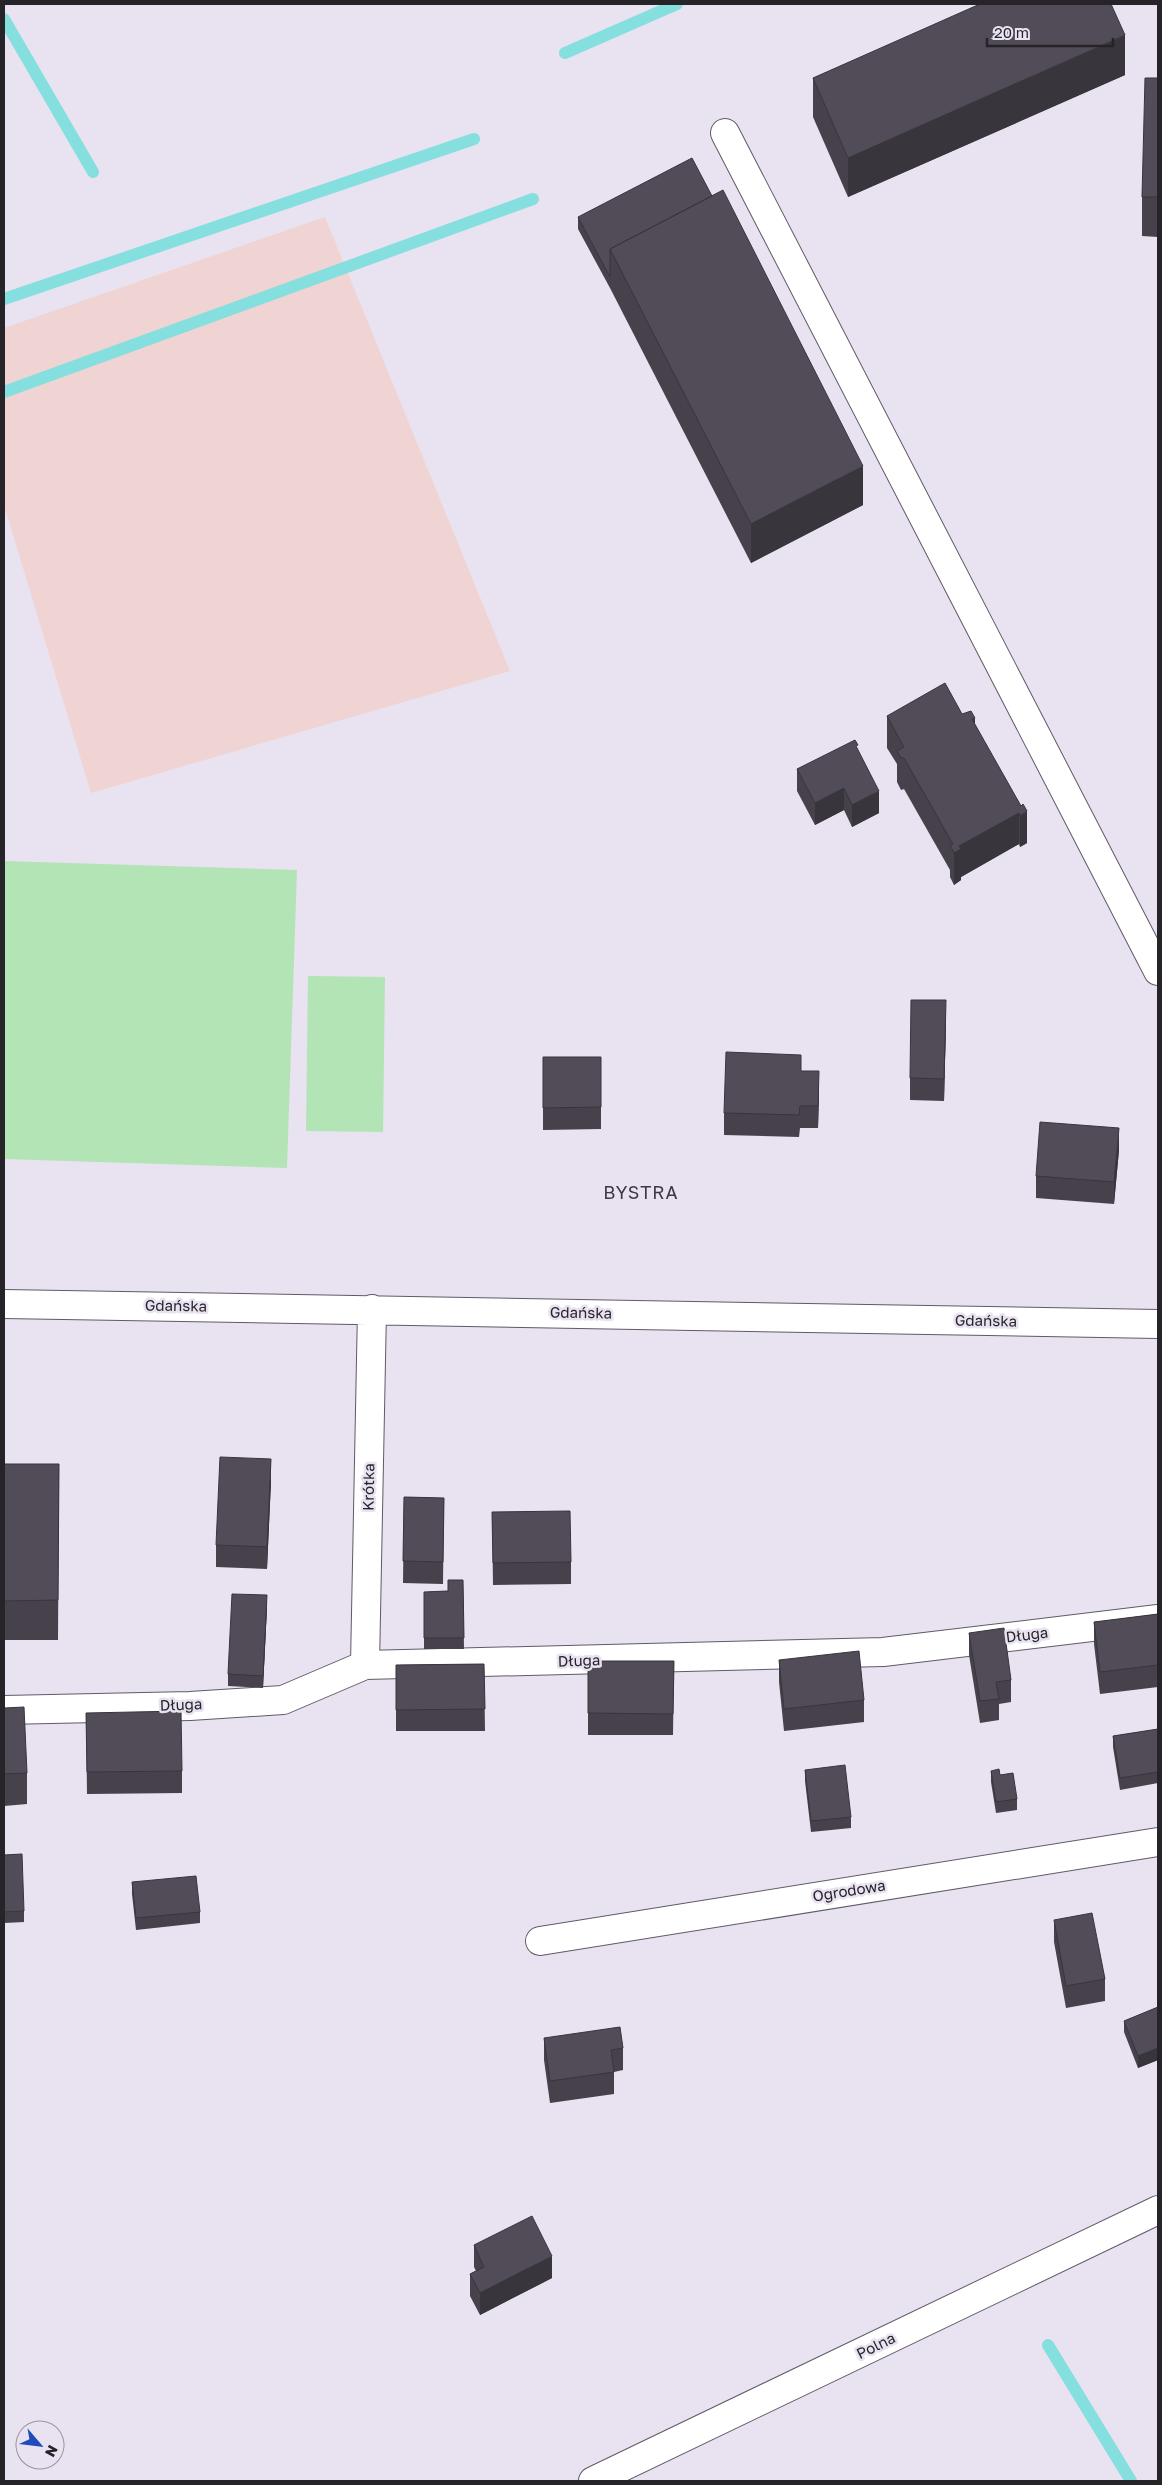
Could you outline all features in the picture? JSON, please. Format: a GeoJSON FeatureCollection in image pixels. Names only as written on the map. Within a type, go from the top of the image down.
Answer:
{"type":"FeatureCollection","features":[{"type":"Feature","properties":{"kind":"street"},"geometry":{"type":"LineString","coordinates":[[725,133],[1158,970]]}},
{"type":"Feature","properties":{"kind":"street","name":"Gdańska"},"geometry":{"type":"LineString","coordinates":[[4,1304],[1158,1324]]}},
{"type":"Feature","properties":{"kind":"street","name":"Krótka"},"geometry":{"type":"LineString","coordinates":[[365,1665],[372,1309]]}},
{"type":"Feature","properties":{"kind":"street","name":"Długa"},"geometry":{"type":"LineString","coordinates":[[4,1710],[190,1706],[282,1700],[365,1665],[883,1652],[1158,1619]]}},
{"type":"Feature","properties":{"kind":"street","name":"Ogrodowa"},"geometry":{"type":"LineString","coordinates":[[540,1941],[1158,1842]]}},
{"type":"Feature","properties":{"kind":"street","name":"Polna"},"geometry":{"type":"LineString","coordinates":[[593,2481],[1158,2210]]}},
{"type":"Feature","properties":{"kind":"shaded area"},"geometry":{"type":"Polygon","coordinates":[[[325,217],[510,671],[91,793],[4,505],[4,328],[325,217]]]}},
{"type":"Feature","properties":{"kind":"green space"},"geometry":{"type":"Polygon","coordinates":[[[4,861],[297,870],[287,1168],[4,1159],[4,861]]]}},
{"type":"Feature","properties":{"kind":"green space"},"geometry":{"type":"Polygon","coordinates":[[[308,976],[385,977],[383,1132],[306,1131],[308,976]]]}},
{"type":"Feature","properties":{"kind":"building"},"geometry":{"type":"Polygon","coordinates":[[[980,4],[1111,4],[1125,35],[848,158],[813,78],[980,4]]]}},
{"type":"Feature","properties":{"kind":"building"},"geometry":{"type":"Polygon","coordinates":[[[1145,78],[1158,78],[1158,197],[1142,197],[1145,78]]]}},
{"type":"Feature","properties":{"kind":"building"},"geometry":{"type":"Polygon","coordinates":[[[692,158],[712,196],[610,249],[610,277],[578,217],[692,158]]]}},
{"type":"Feature","properties":{"kind":"building"},"geometry":{"type":"Polygon","coordinates":[[[723,190],[863,466],[751,524],[610,249],[723,190]]]}},
{"type":"Feature","properties":{"kind":"building"},"geometry":{"type":"Polygon","coordinates":[[[945,683],[962,714],[971,711],[975,718],[972,719],[1021,806],[1023,804],[1027,811],[1020,816],[1019,813],[959,846],[961,849],[954,853],[950,845],[953,844],[904,758],[901,758],[897,751],[904,747],[887,716],[945,683]]]}},
{"type":"Feature","properties":{"kind":"building"},"geometry":{"type":"Polygon","coordinates":[[[855,740],[858,745],[856,746],[879,791],[852,805],[844,788],[815,803],[797,769],[855,740]]]}},
{"type":"Feature","properties":{"kind":"building"},"geometry":{"type":"Polygon","coordinates":[[[911,1000],[946,1000],[944,1079],[910,1078],[911,1000]]]}},
{"type":"Feature","properties":{"kind":"building"},"geometry":{"type":"Polygon","coordinates":[[[726,1052],[801,1055],[801,1071],[819,1071],[818,1106],[800,1106],[799,1115],[724,1113],[726,1052]]]}},
{"type":"Feature","properties":{"kind":"building"},"geometry":{"type":"Polygon","coordinates":[[[543,1057],[601,1057],[601,1107],[543,1108],[543,1057]]]}},
{"type":"Feature","properties":{"kind":"building"},"geometry":{"type":"Polygon","coordinates":[[[1040,1122],[1119,1128],[1114,1182],[1036,1176],[1040,1122]]]}},
{"type":"Feature","properties":{"kind":"building"},"geometry":{"type":"Polygon","coordinates":[[[220,1457],[271,1459],[267,1547],[216,1545],[220,1457]]]}},
{"type":"Feature","properties":{"kind":"building"},"geometry":{"type":"Polygon","coordinates":[[[4,1464],[59,1464],[58,1600],[4,1601],[4,1464]]]}},
{"type":"Feature","properties":{"kind":"building"},"geometry":{"type":"Polygon","coordinates":[[[404,1497],[444,1498],[443,1562],[403,1561],[404,1497]]]}},
{"type":"Feature","properties":{"kind":"building"},"geometry":{"type":"Polygon","coordinates":[[[570,1511],[571,1562],[493,1563],[492,1512],[570,1511]]]}},
{"type":"Feature","properties":{"kind":"building"},"geometry":{"type":"Polygon","coordinates":[[[448,1580],[463,1580],[464,1638],[424,1638],[424,1592],[448,1591],[448,1580]]]}},
{"type":"Feature","properties":{"kind":"building"},"geometry":{"type":"Polygon","coordinates":[[[232,1594],[267,1595],[263,1676],[228,1674],[232,1594]]]}},
{"type":"Feature","properties":{"kind":"building"},"geometry":{"type":"Polygon","coordinates":[[[1158,1614],[1158,1665],[1100,1672],[1094,1622],[1158,1614]]]}},
{"type":"Feature","properties":{"kind":"building"},"geometry":{"type":"Polygon","coordinates":[[[1004,1628],[1011,1680],[996,1682],[999,1699],[980,1701],[969,1633],[1004,1628]]]}},
{"type":"Feature","properties":{"kind":"building"},"geometry":{"type":"Polygon","coordinates":[[[859,1651],[864,1700],[784,1709],[779,1660],[859,1651]]]}},
{"type":"Feature","properties":{"kind":"building"},"geometry":{"type":"Polygon","coordinates":[[[588,1661],[674,1661],[673,1714],[588,1713],[588,1661]]]}},
{"type":"Feature","properties":{"kind":"building"},"geometry":{"type":"Polygon","coordinates":[[[484,1664],[485,1709],[396,1710],[396,1665],[484,1664]]]}},
{"type":"Feature","properties":{"kind":"building"},"geometry":{"type":"Polygon","coordinates":[[[24,1707],[27,1773],[4,1774],[4,1708],[24,1707]]]}},
{"type":"Feature","properties":{"kind":"building"},"geometry":{"type":"Polygon","coordinates":[[[181,1711],[182,1771],[87,1772],[86,1713],[181,1711]]]}},
{"type":"Feature","properties":{"kind":"building"},"geometry":{"type":"Polygon","coordinates":[[[1158,1729],[1158,1772],[1120,1778],[1113,1736],[1158,1729]]]}},
{"type":"Feature","properties":{"kind":"building"},"geometry":{"type":"Polygon","coordinates":[[[845,1765],[851,1817],[811,1821],[805,1770],[845,1765]]]}},
{"type":"Feature","properties":{"kind":"building"},"geometry":{"type":"Polygon","coordinates":[[[999,1769],[1000,1775],[1013,1773],[1017,1799],[996,1802],[991,1771],[999,1769]]]}},
{"type":"Feature","properties":{"kind":"building"},"geometry":{"type":"Polygon","coordinates":[[[22,1854],[24,1911],[4,1912],[4,1855],[22,1854]]]}},
{"type":"Feature","properties":{"kind":"building"},"geometry":{"type":"Polygon","coordinates":[[[196,1876],[200,1912],[136,1918],[132,1882],[196,1876]]]}},
{"type":"Feature","properties":{"kind":"building"},"geometry":{"type":"Polygon","coordinates":[[[1092,1913],[1105,1979],[1066,1986],[1054,1920],[1092,1913]]]}},
{"type":"Feature","properties":{"kind":"building"},"geometry":{"type":"Polygon","coordinates":[[[1158,2007],[1158,2048],[1138,2056],[1124,2021],[1158,2007]]]}},
{"type":"Feature","properties":{"kind":"building"},"geometry":{"type":"Polygon","coordinates":[[[620,2027],[623,2048],[611,2050],[614,2072],[550,2081],[544,2038],[620,2027]]]}},
{"type":"Feature","properties":{"kind":"building"},"geometry":{"type":"Polygon","coordinates":[[[532,2216],[552,2256],[480,2293],[470,2274],[484,2267],[474,2245],[532,2216]]]}},
{"type":"Feature","properties":{"kind":"waterway"},"geometry":{"type":"LineString","coordinates":[[565,53],[677,4]]}},
{"type":"Feature","properties":{"kind":"waterway"},"geometry":{"type":"LineString","coordinates":[[4,19],[93,172]]}},
{"type":"Feature","properties":{"kind":"waterway"},"geometry":{"type":"LineString","coordinates":[[4,299],[474,139]]}},
{"type":"Feature","properties":{"kind":"waterway"},"geometry":{"type":"LineString","coordinates":[[4,392],[533,199]]}},
{"type":"Feature","properties":{"kind":"waterway"},"geometry":{"type":"LineString","coordinates":[[1048,2345],[1131,2481]]}},
{"type":"Feature","properties":{"kind":"district","name":"BYSTRA"},"geometry":{"type":"Point","coordinates":[641,1193]}}]}
